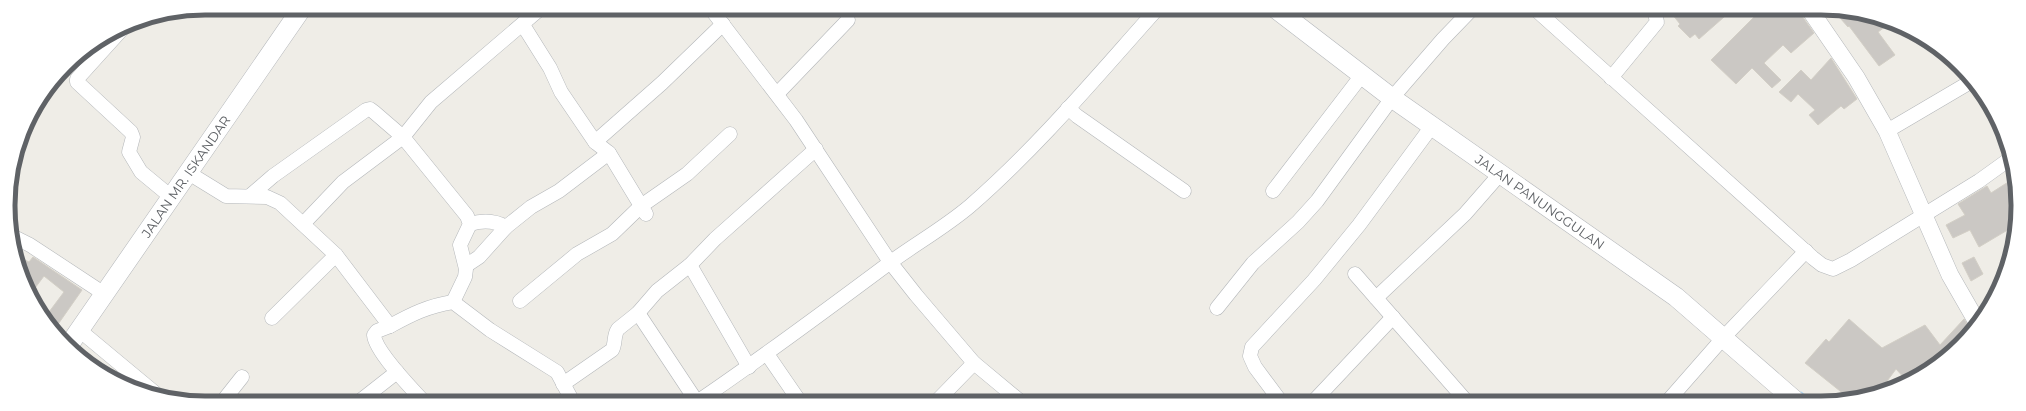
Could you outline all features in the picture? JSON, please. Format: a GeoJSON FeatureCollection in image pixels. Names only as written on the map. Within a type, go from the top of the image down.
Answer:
{"type":"FeatureCollection","features":[{"type":"Feature","properties":{"kind":"main road","name":"JALAN MR. ISKANDAR"},"geometry":{"type":"LineString","coordinates":[[72,341],[295,15]]}},
{"type":"Feature","properties":{"kind":"main road","name":"JALAN PANUNGGULAN"},"geometry":{"type":"LineString","coordinates":[[1284,15],[1392,98],[1676,297],[1791,396]]}},
{"type":"Feature","properties":{"kind":"street"},"geometry":{"type":"LineString","coordinates":[[303,224],[343,182],[403,137],[431,102],[534,15]]}},
{"type":"Feature","properties":{"kind":"street"},"geometry":{"type":"LineString","coordinates":[[716,15],[777,94],[816,149],[890,262],[916,295],[974,362],[1014,396]]}},
{"type":"Feature","properties":{"kind":"street"},"geometry":{"type":"LineString","coordinates":[[706,396],[767,354],[890,262],[941,229],[970,206],[999,180],[1068,108],[1152,15]]}},
{"type":"Feature","properties":{"kind":"street"},"geometry":{"type":"LineString","coordinates":[[1217,308],[1253,264],[1298,222],[1317,201],[1392,98],[1442,39],[1466,15]]}},
{"type":"Feature","properties":{"kind":"street"},"geometry":{"type":"LineString","coordinates":[[1542,15],[1822,265],[1833,269],[1851,260],[1979,181],[2006,162]]}},
{"type":"Feature","properties":{"kind":"street"},"geometry":{"type":"LineString","coordinates":[[1611,78],[1657,22],[1655,15]]}},
{"type":"Feature","properties":{"kind":"street"},"geometry":{"type":"LineString","coordinates":[[1813,15],[1856,77],[1887,131],[1950,275],[1974,318]]}},
{"type":"Feature","properties":{"kind":"street"},"geometry":{"type":"LineString","coordinates":[[777,94],[848,20]]}},
{"type":"Feature","properties":{"kind":"street"},"geometry":{"type":"LineString","coordinates":[[595,142],[662,83],[723,24]]}},
{"type":"Feature","properties":{"kind":"street"},"geometry":{"type":"LineString","coordinates":[[523,25],[550,68],[561,92],[595,142],[609,152],[644,210]]}},
{"type":"Feature","properties":{"kind":"street"},"geometry":{"type":"LineString","coordinates":[[113,39],[77,81],[131,132],[133,137],[130,152],[141,172],[170,196]]}},
{"type":"Feature","properties":{"kind":"street"},"geometry":{"type":"LineString","coordinates":[[1273,191],[1362,75]]}},
{"type":"Feature","properties":{"kind":"street"},"geometry":{"type":"LineString","coordinates":[[1887,131],[1967,84]]}},
{"type":"Feature","properties":{"kind":"street"},"geometry":{"type":"LineString","coordinates":[[1068,108],[1077,116],[1184,192]]}},
{"type":"Feature","properties":{"kind":"street"},"geometry":{"type":"LineString","coordinates":[[251,195],[273,176],[368,109],[374,112],[403,137],[464,211],[470,224]]}},
{"type":"Feature","properties":{"kind":"street"},"geometry":{"type":"LineString","coordinates":[[1277,396],[1255,367],[1250,356],[1252,347],[1314,280],[1359,225],[1432,126]]}},
{"type":"Feature","properties":{"kind":"street"},"geometry":{"type":"LineString","coordinates":[[520,301],[577,254],[612,234],[644,210],[687,174],[730,134]]}},
{"type":"Feature","properties":{"kind":"street"},"geometry":{"type":"LineString","coordinates":[[563,384],[612,350],[615,346],[616,332],[638,313],[657,291],[690,265],[715,239],[816,149]]}},
{"type":"Feature","properties":{"kind":"street"},"geometry":{"type":"LineString","coordinates":[[467,265],[479,256],[506,228],[531,207],[559,191],[609,152]]}},
{"type":"Feature","properties":{"kind":"street"},"geometry":{"type":"LineString","coordinates":[[187,172],[226,196],[251,195],[267,197],[280,203],[336,255],[390,326]]}},
{"type":"Feature","properties":{"kind":"street"},"geometry":{"type":"LineString","coordinates":[[1376,298],[1465,214],[1500,174]]}},
{"type":"Feature","properties":{"kind":"street"},"geometry":{"type":"LineString","coordinates":[[453,302],[465,277],[467,265],[460,246],[470,224],[478,221],[492,221],[506,228]]}},
{"type":"Feature","properties":{"kind":"street"},"geometry":{"type":"LineString","coordinates":[[18,239],[30,245],[103,293]]}},
{"type":"Feature","properties":{"kind":"street"},"geometry":{"type":"LineString","coordinates":[[1672,396],[1724,337],[1806,251]]}},
{"type":"Feature","properties":{"kind":"street"},"geometry":{"type":"LineString","coordinates":[[272,318],[336,255]]}},
{"type":"Feature","properties":{"kind":"street"},"geometry":{"type":"LineString","coordinates":[[690,265],[749,367]]}},
{"type":"Feature","properties":{"kind":"street"},"geometry":{"type":"LineString","coordinates":[[1355,274],[1462,396]]}},
{"type":"Feature","properties":{"kind":"street"},"geometry":{"type":"LineString","coordinates":[[419,396],[397,372],[374,340],[377,331],[423,309],[434,305],[453,302],[496,334],[557,372],[570,396]]}},
{"type":"Feature","properties":{"kind":"street"},"geometry":{"type":"LineString","coordinates":[[638,313],[693,396]]}},
{"type":"Feature","properties":{"kind":"street"},"geometry":{"type":"LineString","coordinates":[[1319,396],[1393,317]]}},
{"type":"Feature","properties":{"kind":"street"},"geometry":{"type":"LineString","coordinates":[[78,329],[148,387]]}},
{"type":"Feature","properties":{"kind":"street"},"geometry":{"type":"LineString","coordinates":[[767,354],[796,396]]}},
{"type":"Feature","properties":{"kind":"street"},"geometry":{"type":"LineString","coordinates":[[942,396],[974,362]]}},
{"type":"Feature","properties":{"kind":"street"},"geometry":{"type":"LineString","coordinates":[[367,396],[397,372]]}},
{"type":"Feature","properties":{"kind":"street"},"geometry":{"type":"LineString","coordinates":[[226,396],[242,377]]}},
{"type":"Feature","properties":{"kind":"building"},"geometry":{"type":"Polygon","coordinates":[[[1673,15],[1726,15],[1699,39],[1695,34],[1690,38],[1678,26],[1680,24],[1673,15]]]}},
{"type":"Feature","properties":{"kind":"building"},"geometry":{"type":"Polygon","coordinates":[[[1756,15],[1802,15],[1814,33],[1791,53],[1783,45],[1764,63],[1781,80],[1772,88],[1752,68],[1736,84],[1711,60],[1756,15]]]}},
{"type":"Feature","properties":{"kind":"building"},"geometry":{"type":"Polygon","coordinates":[[[1838,16],[1870,21],[1885,27],[1878,32],[1895,55],[1879,66],[1849,26],[1848,27],[1838,16]]]}},
{"type":"Feature","properties":{"kind":"building"},"geometry":{"type":"Polygon","coordinates":[[[1831,58],[1857,99],[1844,109],[1841,106],[1818,125],[1809,115],[1815,110],[1798,94],[1791,102],[1779,92],[1801,70],[1811,80],[1831,58]]]}},
{"type":"Feature","properties":{"kind":"building"},"geometry":{"type":"Polygon","coordinates":[[[2009,181],[2011,193],[2011,218],[2009,229],[1979,247],[1970,230],[1953,238],[1946,225],[1965,215],[1958,204],[1987,186],[1991,193],[2009,181]]]}},
{"type":"Feature","properties":{"kind":"building"},"geometry":{"type":"Polygon","coordinates":[[[33,257],[82,290],[57,325],[48,313],[64,292],[44,276],[34,289],[22,259],[29,262],[33,257]]]}},
{"type":"Feature","properties":{"kind":"building"},"geometry":{"type":"Polygon","coordinates":[[[1974,257],[1983,274],[1971,281],[1962,263],[1974,257]]]}},
{"type":"Feature","properties":{"kind":"building"},"geometry":{"type":"Polygon","coordinates":[[[1849,319],[1882,348],[1925,325],[1940,345],[1964,319],[1968,326],[1946,349],[1916,370],[1903,377],[1896,369],[1884,385],[1870,390],[1844,394],[1805,363],[1826,339],[1829,342],[1849,319]]]}}]}
